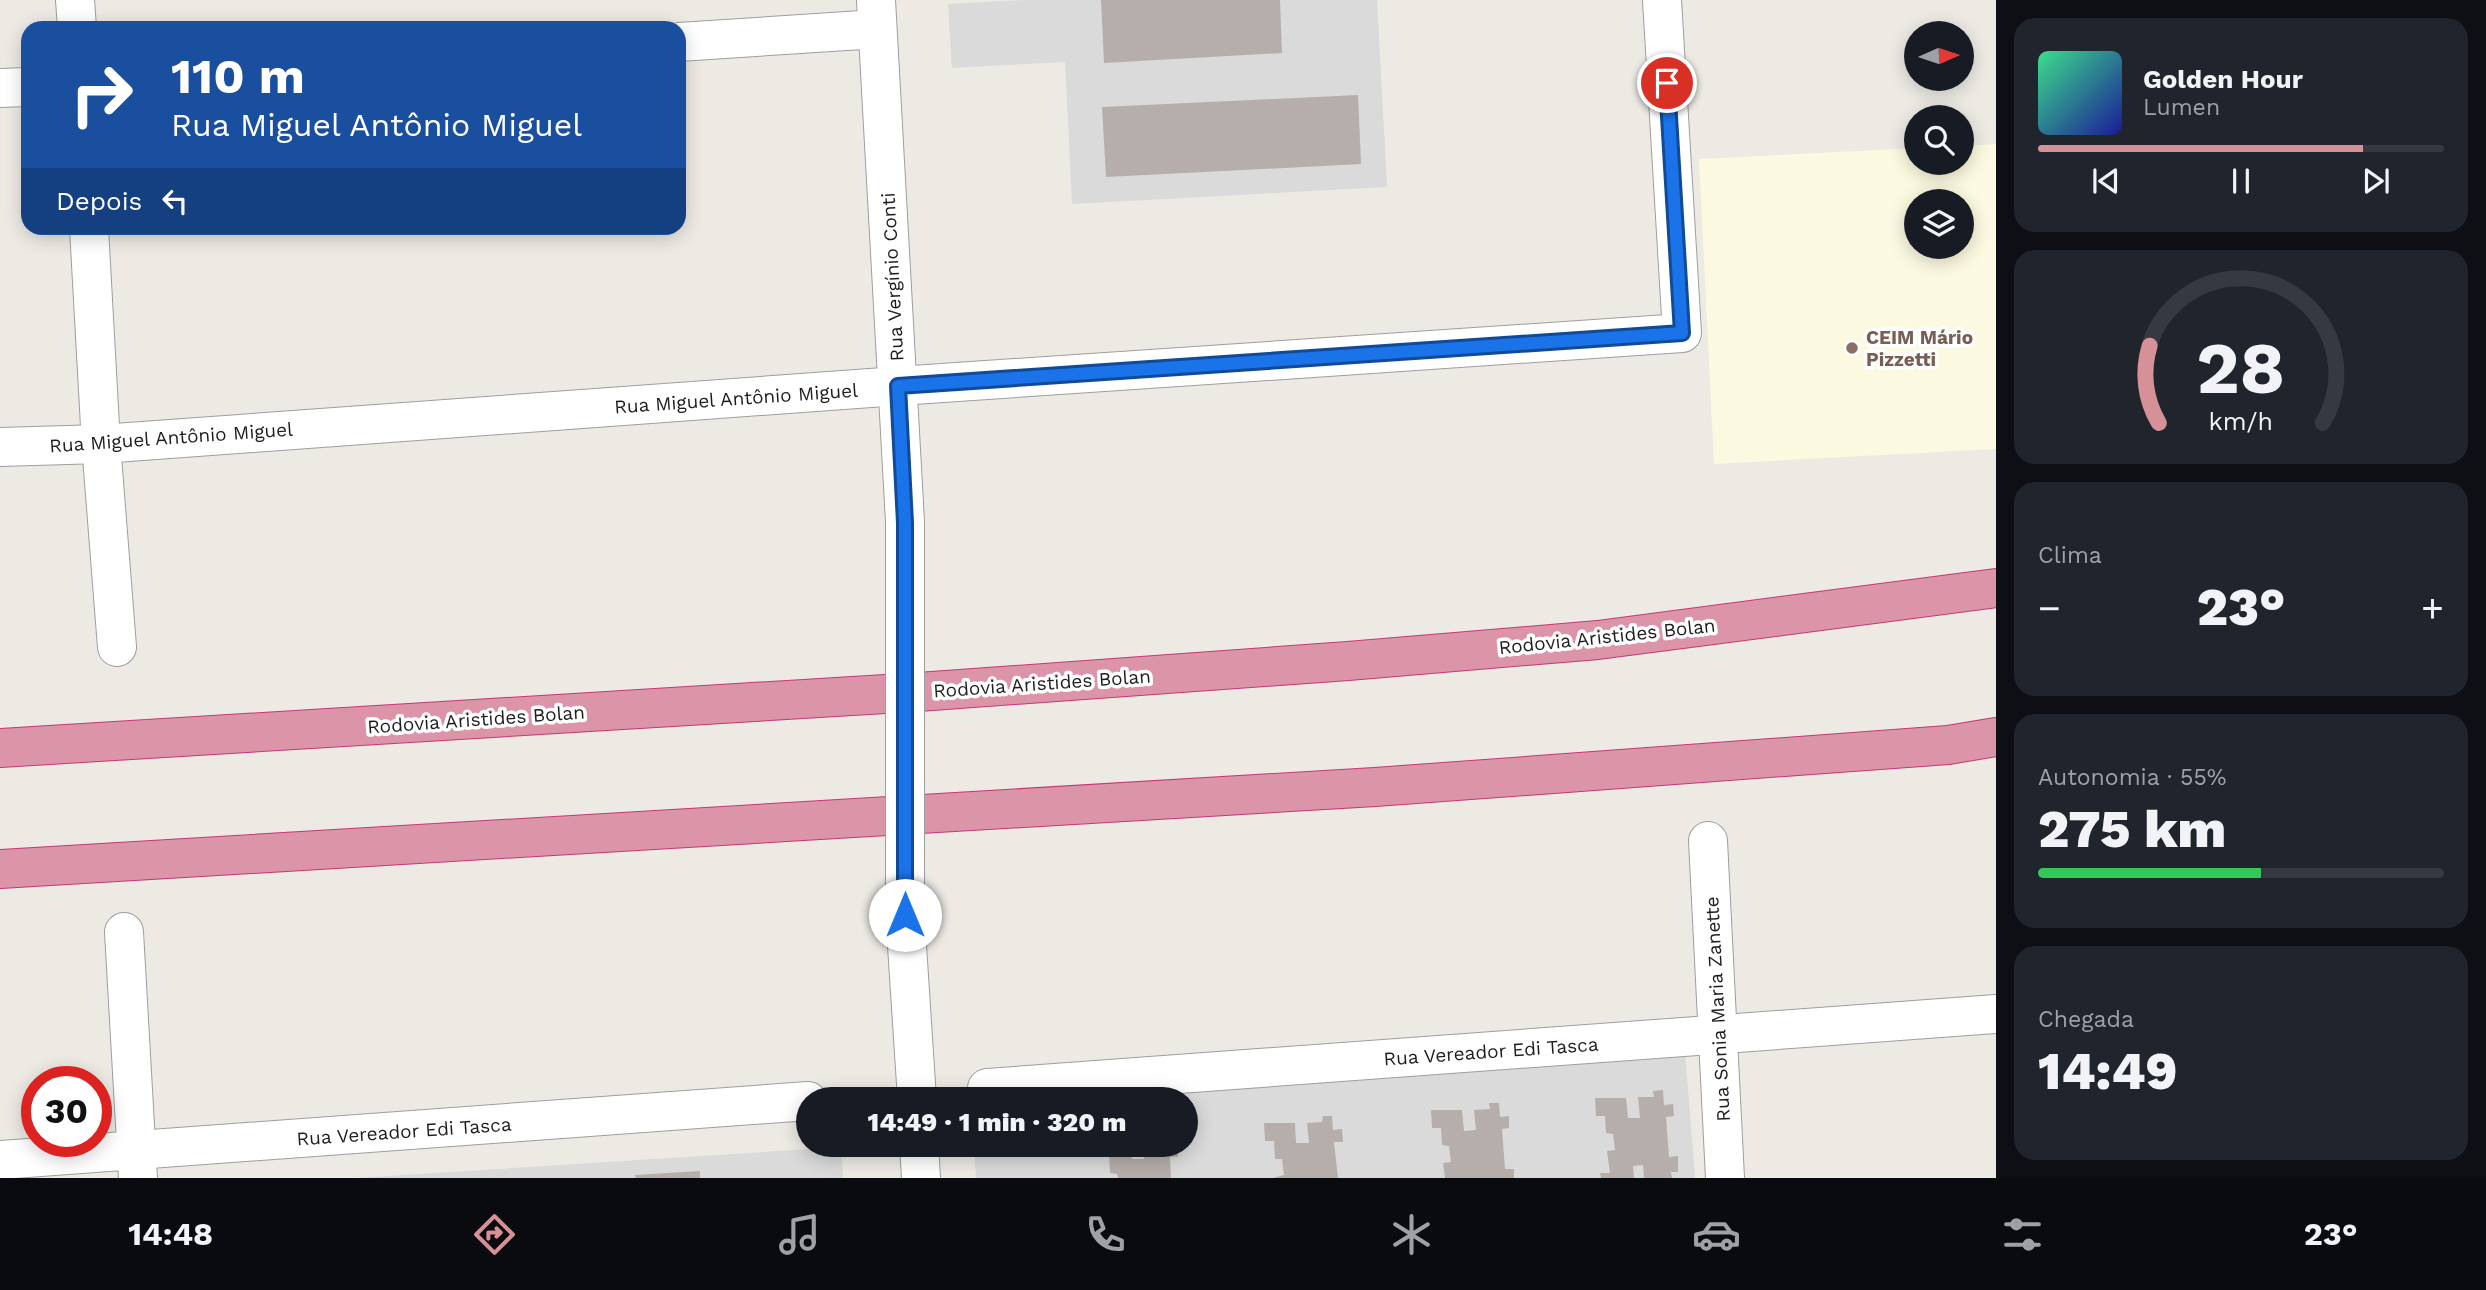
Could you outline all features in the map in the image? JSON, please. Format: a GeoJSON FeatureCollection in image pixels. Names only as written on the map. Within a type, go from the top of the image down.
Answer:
{"type":"FeatureCollection","features":[{"type":"Feature","properties":{"kind":"highway","name":"Rodovia Aristides Bolan"},"geometry":{"type":"LineString","coordinates":[[0,748],[918,692],[1348,661],[1598,640],[1996,588]]}},
{"type":"Feature","properties":{"kind":"highway"},"geometry":{"type":"LineString","coordinates":[[0,869],[1375,787],[1948,745],[1996,737]]}},
{"type":"Feature","properties":{"kind":"street"},"geometry":{"type":"LineString","coordinates":[[75,0],[76,21]]}},
{"type":"Feature","properties":{"kind":"street","name":"Rua Miguel Antônio Miguel"},"geometry":{"type":"LineString","coordinates":[[0,447],[102,443],[1682,333],[1662,0]]}},
{"type":"Feature","properties":{"kind":"street"},"geometry":{"type":"LineString","coordinates":[[686,41],[877,14]]}},
{"type":"Feature","properties":{"kind":"street","name":"Rua Vergínio Conti"},"geometry":{"type":"LineString","coordinates":[[877,14],[905,523],[905,915],[915,1087]]}},
{"type":"Feature","properties":{"kind":"street"},"geometry":{"type":"LineString","coordinates":[[0,88],[21,87]]}},
{"type":"Feature","properties":{"kind":"street"},"geometry":{"type":"LineString","coordinates":[[89,235],[117,647]]}},
{"type":"Feature","properties":{"kind":"street","name":"Rua Sonia Maria Zanette"},"geometry":{"type":"LineString","coordinates":[[1708,841],[1725,1178]]}},
{"type":"Feature","properties":{"kind":"street"},"geometry":{"type":"LineString","coordinates":[[124,932],[137,1164]]}},
{"type":"Feature","properties":{"kind":"street","name":"Rua Vereador Edi Tasca"},"geometry":{"type":"LineString","coordinates":[[1001,1087],[1996,1014]]}},
{"type":"Feature","properties":{"kind":"street","name":"Rua Vereador Edi Tasca"},"geometry":{"type":"LineString","coordinates":[[0,1160],[137,1164],[796,1102]]}},
{"type":"Feature","properties":{"kind":"street"},"geometry":{"type":"LineString","coordinates":[[920,1157],[921,1178]]}},
{"type":"Feature","properties":{"kind":"shaded area"},"geometry":{"type":"Polygon","coordinates":[[[1024,0],[1377,0],[1387,187],[1072,204],[1065,62],[952,68],[948,4],[1024,0]]]}},
{"type":"Feature","properties":{"kind":"shaded area","name":"CEIM Mário Pizzetti"},"geometry":{"type":"Polygon","coordinates":[[[1996,144],[1996,449],[1714,464],[1699,159],[1904,149],[1904,175],[1974,175],[1974,145],[1996,144]]]}},
{"type":"Feature","properties":{"kind":"shaded area"},"geometry":{"type":"Polygon","coordinates":[[[1685,1051],[1695,1178],[976,1178],[975,1157],[1198,1157],[1198,1087],[1685,1051]]]}},
{"type":"Feature","properties":{"kind":"shaded area"},"geometry":{"type":"Polygon","coordinates":[[[796,1150],[796,1157],[842,1157],[843,1178],[357,1178],[796,1150]]]}},
{"type":"Feature","properties":{"kind":"building"},"geometry":{"type":"Polygon","coordinates":[[[1101,0],[1280,0],[1282,53],[1104,63],[1101,0]]]}},
{"type":"Feature","properties":{"kind":"building"},"geometry":{"type":"Polygon","coordinates":[[[1358,95],[1361,164],[1106,177],[1102,107],[1358,95]]]}},
{"type":"Feature","properties":{"kind":"building"},"geometry":{"type":"Polygon","coordinates":[[[1663,1090],[1664,1105],[1673,1104],[1674,1116],[1666,1117],[1669,1157],[1678,1156],[1678,1172],[1671,1172],[1672,1178],[1644,1178],[1643,1165],[1633,1166],[1634,1178],[1601,1178],[1600,1173],[1610,1173],[1607,1151],[1615,1150],[1613,1134],[1606,1133],[1605,1116],[1596,1116],[1595,1098],[1626,1098],[1628,1118],[1640,1118],[1638,1097],[1654,1097],[1653,1091],[1663,1090]]]}},
{"type":"Feature","properties":{"kind":"building"},"geometry":{"type":"Polygon","coordinates":[[[1489,1103],[1499,1103],[1500,1117],[1509,1116],[1509,1128],[1502,1129],[1505,1169],[1514,1169],[1514,1178],[1445,1178],[1443,1163],[1451,1162],[1449,1146],[1442,1145],[1441,1128],[1432,1128],[1431,1110],[1462,1110],[1464,1131],[1476,1130],[1474,1110],[1490,1109],[1489,1103]]]}},
{"type":"Feature","properties":{"kind":"building"},"geometry":{"type":"Polygon","coordinates":[[[1323,1116],[1332,1116],[1333,1130],[1342,1129],[1343,1142],[1334,1142],[1338,1178],[1273,1178],[1284,1175],[1282,1159],[1275,1159],[1274,1141],[1265,1141],[1264,1123],[1295,1123],[1296,1143],[1309,1143],[1307,1123],[1322,1122],[1323,1116]]]}},
{"type":"Feature","properties":{"kind":"building"},"geometry":{"type":"Polygon","coordinates":[[[1109,1157],[1170,1157],[1171,1178],[1118,1178],[1117,1174],[1110,1173],[1109,1157]]]}},
{"type":"Feature","properties":{"kind":"building"},"geometry":{"type":"Polygon","coordinates":[[[700,1171],[700,1178],[636,1178],[635,1175],[700,1171]]]}},
{"type":"Feature","properties":{"kind":"place","name":"CEIM Mário Pizzetti"},"geometry":{"type":"Point","coordinates":[1852,348]}},
{"type":"Feature","properties":{"kind":"route"},"geometry":{"type":"LineString","coordinates":[[905,915],[905,523],[898,386],[1682,333],[1667,83]]}}]}
